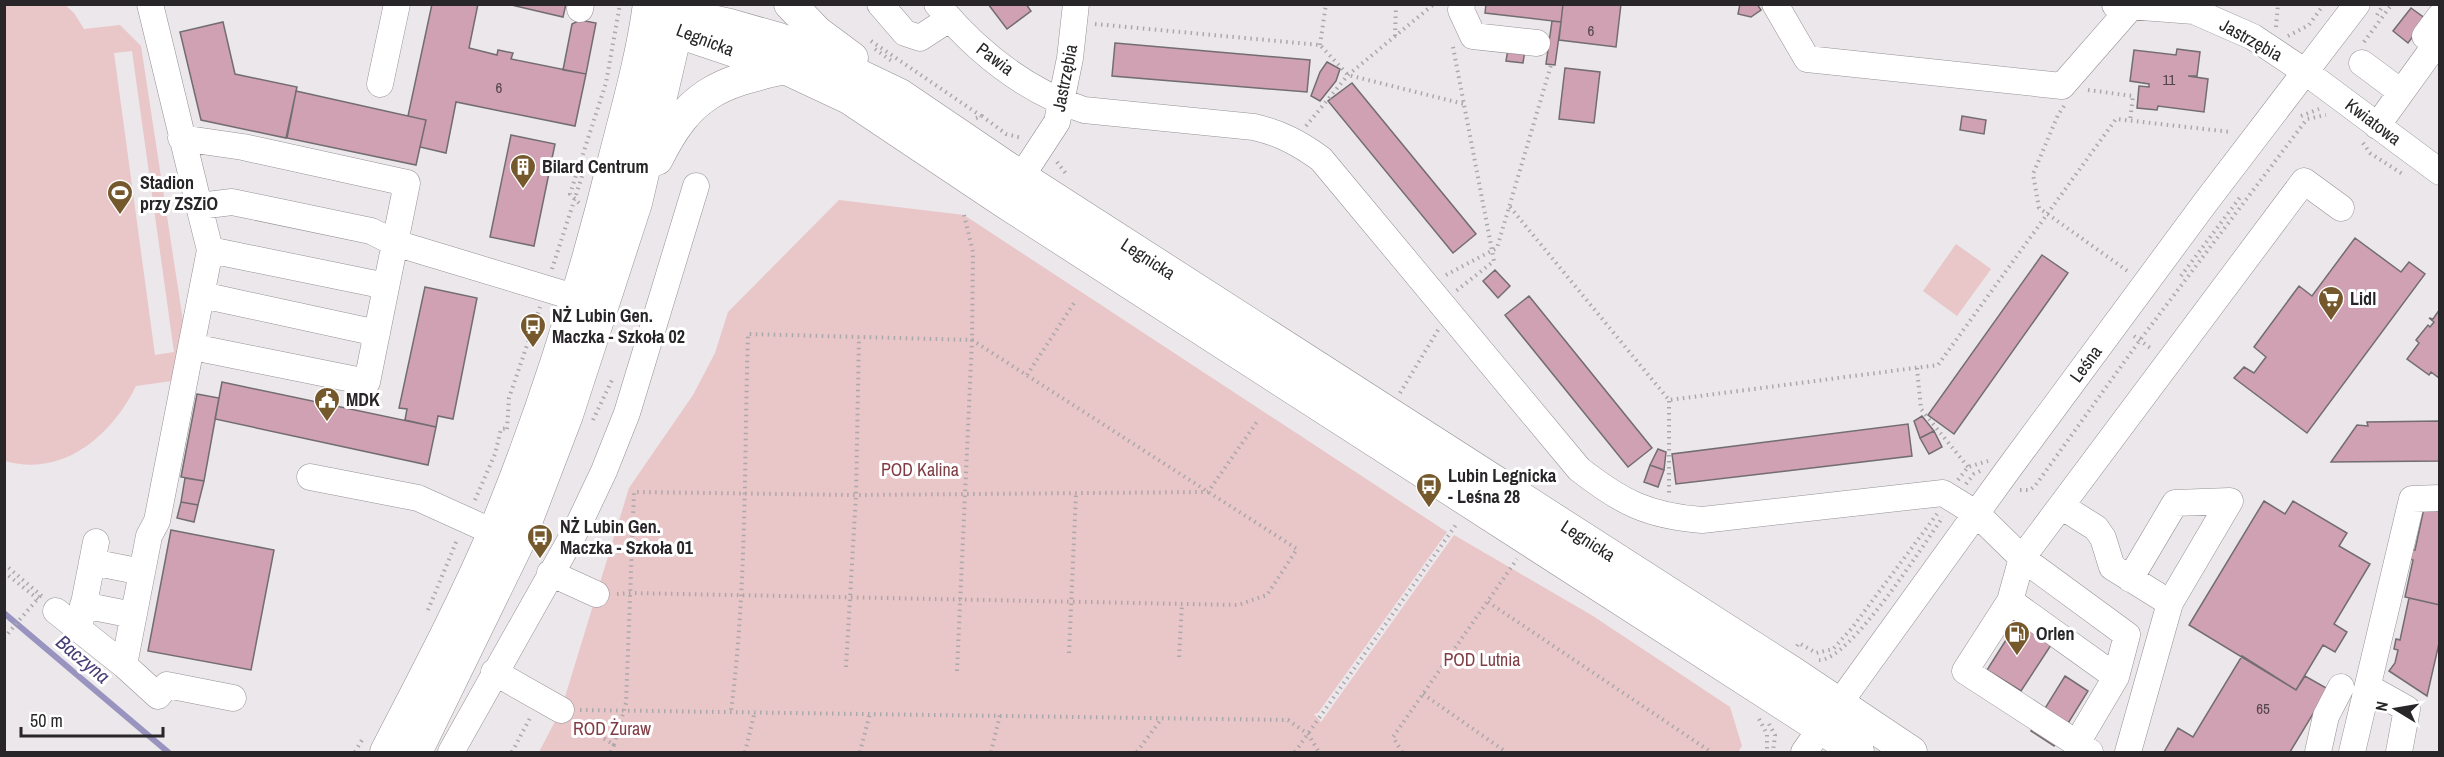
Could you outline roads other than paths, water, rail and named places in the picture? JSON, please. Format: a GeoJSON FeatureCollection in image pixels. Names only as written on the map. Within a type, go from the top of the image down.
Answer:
{"type":"FeatureCollection","features":[{"type":"Feature","properties":{"kind":"main road"},"geometry":{"type":"LineString","coordinates":[[790,4],[817,32],[900,95]]}},
{"type":"Feature","properties":{"kind":"main road"},"geometry":{"type":"LineString","coordinates":[[375,744],[453,622],[493,532],[542,406],[577,298],[608,185],[635,6]]}},
{"type":"Feature","properties":{"kind":"main road","name":"Legnicka"},"geometry":{"type":"LineString","coordinates":[[635,6],[779,39],[900,95],[1021,177],[1782,666],[1911,753]]}},
{"type":"Feature","properties":{"kind":"main road"},"geometry":{"type":"LineString","coordinates":[[416,753],[518,543],[578,383],[636,204],[680,17]]}},
{"type":"Feature","properties":{"kind":"main road","name":"Legnicka"},"geometry":{"type":"LineString","coordinates":[[680,17],[849,98],[1766,704],[1812,741],[1858,753]]}},
{"type":"Feature","properties":{"kind":"main road"},"geometry":{"type":"LineString","coordinates":[[636,204],[665,143],[685,112],[725,83],[785,68]]}},
{"type":"Feature","properties":{"kind":"street"},"geometry":{"type":"LineString","coordinates":[[124,665],[148,536],[157,521],[193,347],[210,250],[150,4]]}},
{"type":"Feature","properties":{"kind":"street"},"geometry":{"type":"LineString","coordinates":[[380,84],[397,4]]}},
{"type":"Feature","properties":{"kind":"street"},"geometry":{"type":"LineString","coordinates":[[880,4],[905,33],[920,38],[943,12]]}},
{"type":"Feature","properties":{"kind":"street"},"geometry":{"type":"LineString","coordinates":[[1462,4],[1461,10],[1473,36],[1538,43]]}},
{"type":"Feature","properties":{"kind":"street"},"geometry":{"type":"LineString","coordinates":[[1775,4],[1807,59],[2062,86],[2122,6]]}},
{"type":"Feature","properties":{"kind":"street","name":"Leśna"},"geometry":{"type":"LineString","coordinates":[[1812,741],[2198,213],[2307,73],[2357,4]]}},
{"type":"Feature","properties":{"kind":"street","name":"Jastrzębia"},"geometry":{"type":"LineString","coordinates":[[2122,6],[2194,8],[2253,37],[2307,73]]}},
{"type":"Feature","properties":{"kind":"street","name":"Pawia"},"geometry":{"type":"LineString","coordinates":[[943,12],[993,61],[1062,103]]}},
{"type":"Feature","properties":{"kind":"street","name":"Jastrzębia"},"geometry":{"type":"LineString","coordinates":[[1021,177],[1057,122],[1081,14]]}},
{"type":"Feature","properties":{"kind":"street"},"geometry":{"type":"LineString","coordinates":[[2377,126],[2438,46],[2425,36],[2439,16]]}},
{"type":"Feature","properties":{"kind":"street"},"geometry":{"type":"LineString","coordinates":[[2361,52],[2402,92]]}},
{"type":"Feature","properties":{"kind":"street","name":"Kwiatowa"},"geometry":{"type":"LineString","coordinates":[[2307,73],[2439,172]]}},
{"type":"Feature","properties":{"kind":"street"},"geometry":{"type":"LineString","coordinates":[[1062,103],[1084,110],[1254,127],[1277,132],[1297,142],[1321,159],[1579,469],[1607,491],[1640,508],[1667,517],[1702,520],[1942,492],[1977,514],[2022,558],[2127,635],[2116,677],[2082,749],[1965,671],[2010,601],[2022,558],[2304,181],[2341,208]]}},
{"type":"Feature","properties":{"kind":"street"},"geometry":{"type":"LineString","coordinates":[[181,138],[243,147],[407,183],[367,382],[193,347]]}},
{"type":"Feature","properties":{"kind":"street"},"geometry":{"type":"LineString","coordinates":[[451,753],[586,509],[627,413],[696,186]]}},
{"type":"Feature","properties":{"kind":"street"},"geometry":{"type":"LineString","coordinates":[[199,206],[232,202],[371,231],[395,243],[577,298]]}},
{"type":"Feature","properties":{"kind":"street"},"geometry":{"type":"LineString","coordinates":[[210,250],[386,286]]}},
{"type":"Feature","properties":{"kind":"street"},"geometry":{"type":"LineString","coordinates":[[202,295],[377,333]]}},
{"type":"Feature","properties":{"kind":"street"},"geometry":{"type":"LineString","coordinates":[[310,477],[418,498],[493,532]]}},
{"type":"Feature","properties":{"kind":"street"},"geometry":{"type":"LineString","coordinates":[[2352,753],[2412,500],[2439,498]]}},
{"type":"Feature","properties":{"kind":"street"},"geometry":{"type":"LineString","coordinates":[[2128,753],[2170,603],[2230,501],[2175,503],[2130,579]]}},
{"type":"Feature","properties":{"kind":"street"},"geometry":{"type":"LineString","coordinates":[[2061,506],[2096,528],[2103,538],[2112,567],[2170,603]]}},
{"type":"Feature","properties":{"kind":"street"},"geometry":{"type":"LineString","coordinates":[[81,617],[94,552],[142,572]]}},
{"type":"Feature","properties":{"kind":"street"},"geometry":{"type":"LineString","coordinates":[[550,573],[596,594]]}},
{"type":"Feature","properties":{"kind":"street"},"geometry":{"type":"LineString","coordinates":[[2010,601],[2116,677]]}},
{"type":"Feature","properties":{"kind":"street"},"geometry":{"type":"LineString","coordinates":[[45,602],[81,617],[133,615]]}},
{"type":"Feature","properties":{"kind":"street"},"geometry":{"type":"LineString","coordinates":[[81,617],[124,665],[158,696],[168,685],[233,698]]}},
{"type":"Feature","properties":{"kind":"street"},"geometry":{"type":"LineString","coordinates":[[494,672],[550,705]]}},
{"type":"Feature","properties":{"kind":"street"},"geometry":{"type":"LineString","coordinates":[[2318,753],[2326,716],[2341,687]]}},
{"type":"Feature","properties":{"kind":"street"},"geometry":{"type":"LineString","coordinates":[[2368,687],[2407,709],[2399,753]]}},
{"type":"Feature","properties":{"kind":"waterway","name":"Baczyna"},"geometry":{"type":"LineString","coordinates":[[4,613],[168,752]]}},
{"type":"Feature","properties":{"kind":"place","name":"Bilard Centrum"},"geometry":{"type":"Point","coordinates":[523,190]}},
{"type":"Feature","properties":{"kind":"place","name":"Stadion przy ZSZiO"},"geometry":{"type":"Point","coordinates":[120,216]}},
{"type":"Feature","properties":{"kind":"place","name":"Lidl"},"geometry":{"type":"Point","coordinates":[2331,322]}},
{"type":"Feature","properties":{"kind":"place","name":"NŻ Lubin Gen. Maczka - Szkoła 02"},"geometry":{"type":"Point","coordinates":[533,349]}},
{"type":"Feature","properties":{"kind":"place","name":"MDK"},"geometry":{"type":"Point","coordinates":[327,423]}},
{"type":"Feature","properties":{"kind":"place","name":"Lubin Legnicka - Leśna 28"},"geometry":{"type":"Point","coordinates":[1429,509]}},
{"type":"Feature","properties":{"kind":"place","name":"NŻ Lubin Gen. Maczka - Szkoła 01"},"geometry":{"type":"Point","coordinates":[540,560]}},
{"type":"Feature","properties":{"kind":"place","name":"Orlen"},"geometry":{"type":"Point","coordinates":[2017,657]}},
{"type":"Feature","properties":{"kind":"park label","name":"POD Kalina"},"geometry":{"type":"Point","coordinates":[920,470]}},
{"type":"Feature","properties":{"kind":"park label","name":"POD Lutnia"},"geometry":{"type":"Point","coordinates":[1482,660]}},
{"type":"Feature","properties":{"kind":"park label","name":"ROD Żuraw"},"geometry":{"type":"Point","coordinates":[612,729]}}]}
